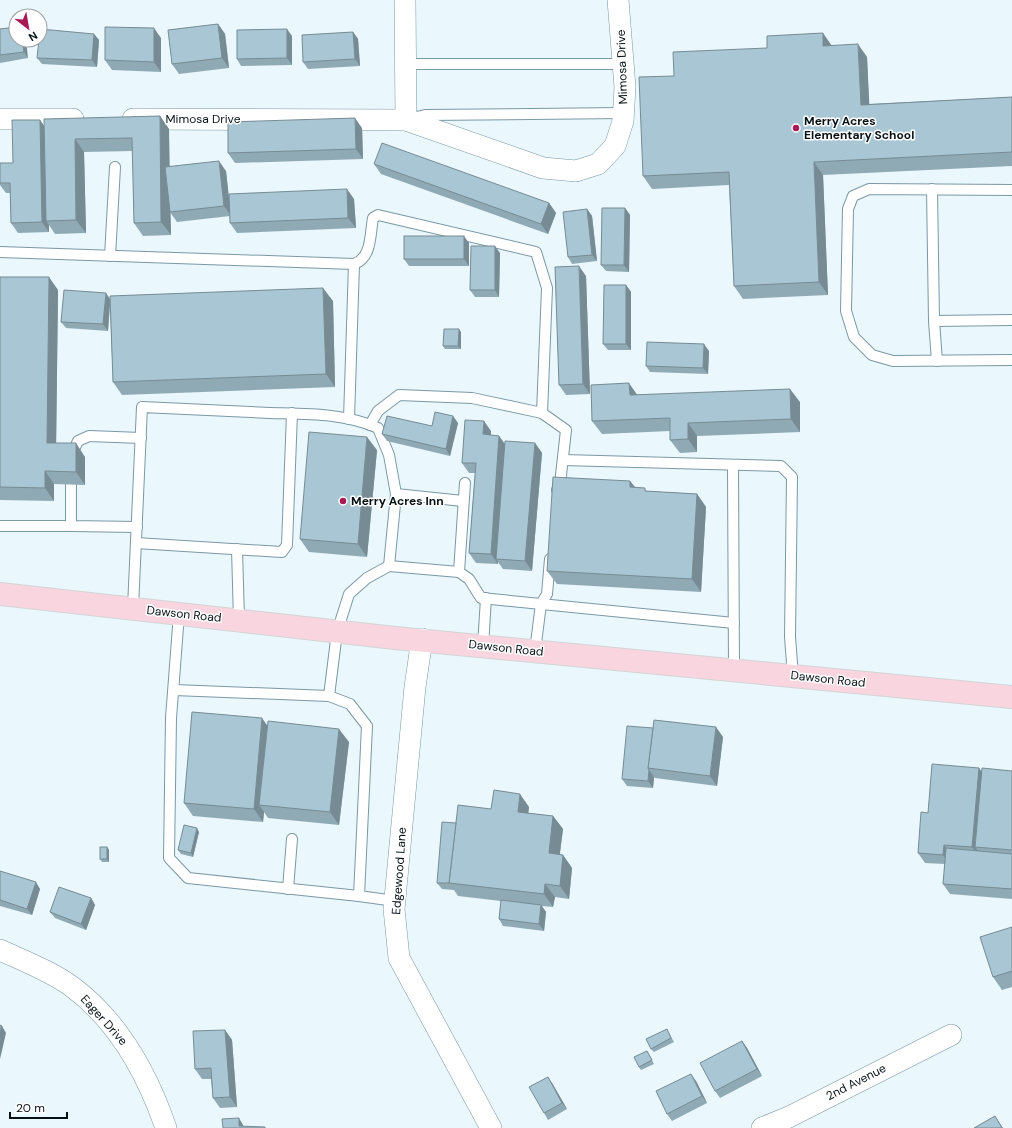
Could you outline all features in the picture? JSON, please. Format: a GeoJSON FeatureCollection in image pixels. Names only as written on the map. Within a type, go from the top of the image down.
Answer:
{"type":"FeatureCollection","features":[{"type":"Feature","properties":{"kind":"main road","name":"Dawson Road"},"geometry":{"type":"LineString","coordinates":[[0,594],[338,632],[1012,697]]}},
{"type":"Feature","properties":{"kind":"street"},"geometry":{"type":"LineString","coordinates":[[405,0],[406,120]]}},
{"type":"Feature","properties":{"kind":"street","name":"Mimosa Drive"},"geometry":{"type":"LineString","coordinates":[[0,119],[406,120],[543,168],[576,172],[598,164],[615,146],[623,121],[625,87],[618,0]]}},
{"type":"Feature","properties":{"kind":"street","name":"Edgewood Lane"},"geometry":{"type":"LineString","coordinates":[[422,639],[415,687],[395,901],[399,958],[491,1128]]}},
{"type":"Feature","properties":{"kind":"street","name":"Eager Drive"},"geometry":{"type":"LineString","coordinates":[[0,950],[35,966],[70,986],[94,1006],[119,1032],[139,1062],[155,1095],[166,1128]]}},
{"type":"Feature","properties":{"kind":"street","name":"2nd Avenue"},"geometry":{"type":"LineString","coordinates":[[762,1128],[789,1116],[950,1035]]}},
{"type":"Feature","properties":{"kind":"lane"},"geometry":{"type":"LineString","coordinates":[[406,64],[623,64]]}},
{"type":"Feature","properties":{"kind":"lane"},"geometry":{"type":"LineString","coordinates":[[406,120],[425,115],[623,113]]}},
{"type":"Feature","properties":{"kind":"lane"},"geometry":{"type":"LineString","coordinates":[[110,256],[115,167]]}},
{"type":"Feature","properties":{"kind":"lane"},"geometry":{"type":"LineString","coordinates":[[1012,190],[869,189],[853,196],[848,209],[846,311],[854,336],[872,355],[893,361],[1012,360]]}},
{"type":"Feature","properties":{"kind":"lane"},"geometry":{"type":"LineString","coordinates":[[932,189],[934,321],[937,361]]}},
{"type":"Feature","properties":{"kind":"lane"},"geometry":{"type":"LineString","coordinates":[[0,252],[354,264],[362,262],[366,256],[373,218],[378,215],[536,252],[547,288],[542,412]]}},
{"type":"Feature","properties":{"kind":"lane"},"geometry":{"type":"LineString","coordinates":[[349,419],[354,264]]}},
{"type":"Feature","properties":{"kind":"lane"},"geometry":{"type":"LineString","coordinates":[[934,321],[1012,320]]}},
{"type":"Feature","properties":{"kind":"lane"},"geometry":{"type":"LineString","coordinates":[[370,425],[378,411],[400,395],[472,398],[542,412],[566,430],[560,484],[555,495],[554,503]]}},
{"type":"Feature","properties":{"kind":"lane"},"geometry":{"type":"LineString","coordinates":[[133,608],[142,407],[292,414],[314,413],[349,419],[378,428],[389,455],[396,494],[388,566]]}},
{"type":"Feature","properties":{"kind":"lane"},"geometry":{"type":"LineString","coordinates":[[136,543],[282,552],[287,545],[292,414]]}},
{"type":"Feature","properties":{"kind":"lane"},"geometry":{"type":"LineString","coordinates":[[71,456],[78,442],[89,436],[141,438]]}},
{"type":"Feature","properties":{"kind":"lane"},"geometry":{"type":"LineString","coordinates":[[563,460],[733,466],[781,466],[792,477],[790,637],[793,676]]}},
{"type":"Feature","properties":{"kind":"lane"},"geometry":{"type":"LineString","coordinates":[[733,466],[734,670]]}},
{"type":"Feature","properties":{"kind":"lane"},"geometry":{"type":"LineString","coordinates":[[459,572],[465,483]]}},
{"type":"Feature","properties":{"kind":"lane"},"geometry":{"type":"LineString","coordinates":[[71,485],[71,526]]}},
{"type":"Feature","properties":{"kind":"lane"},"geometry":{"type":"LineString","coordinates":[[396,494],[463,500]]}},
{"type":"Feature","properties":{"kind":"lane"},"geometry":{"type":"LineString","coordinates":[[0,526],[137,527]]}},
{"type":"Feature","properties":{"kind":"lane"},"geometry":{"type":"LineString","coordinates":[[535,651],[541,604],[547,594],[551,548]]}},
{"type":"Feature","properties":{"kind":"lane"},"geometry":{"type":"LineString","coordinates":[[238,549],[239,620]]}},
{"type":"Feature","properties":{"kind":"lane"},"geometry":{"type":"LineString","coordinates":[[329,696],[338,632],[349,594],[367,578],[388,566],[459,572],[469,579],[481,598],[734,623]]}},
{"type":"Feature","properties":{"kind":"lane"},"geometry":{"type":"LineString","coordinates":[[483,646],[486,598]]}},
{"type":"Feature","properties":{"kind":"lane"},"geometry":{"type":"LineString","coordinates":[[179,614],[171,718],[169,858],[188,878],[395,901]]}},
{"type":"Feature","properties":{"kind":"lane"},"geometry":{"type":"LineString","coordinates":[[174,690],[329,696],[350,704],[367,726],[359,896]]}},
{"type":"Feature","properties":{"kind":"lane"},"geometry":{"type":"LineString","coordinates":[[288,889],[292,839]]}},
{"type":"Feature","properties":{"kind":"building"},"geometry":{"type":"Polygon","coordinates":[[[218,24],[222,58],[172,64],[168,30],[218,24]]]}},
{"type":"Feature","properties":{"kind":"building"},"geometry":{"type":"Polygon","coordinates":[[[105,27],[154,28],[154,62],[105,60],[105,27]]]}},
{"type":"Feature","properties":{"kind":"building"},"geometry":{"type":"Polygon","coordinates":[[[8,28],[8,48],[23,48],[24,52],[0,55],[0,29],[8,28]]]}},
{"type":"Feature","properties":{"kind":"building"},"geometry":{"type":"Polygon","coordinates":[[[287,29],[287,58],[237,59],[237,30],[287,29]]]}},
{"type":"Feature","properties":{"kind":"building"},"geometry":{"type":"Polygon","coordinates":[[[48,30],[94,34],[92,60],[37,58],[38,48],[48,48],[48,30]]]}},
{"type":"Feature","properties":{"kind":"building"},"geometry":{"type":"Polygon","coordinates":[[[353,32],[355,59],[303,62],[302,35],[353,32]]]}},
{"type":"Feature","properties":{"kind":"building"},"geometry":{"type":"Polygon","coordinates":[[[823,33],[823,46],[858,44],[861,105],[1012,97],[1012,152],[814,162],[819,282],[734,286],[729,172],[643,176],[639,77],[674,76],[673,52],[767,48],[767,36],[823,33]]]}},
{"type":"Feature","properties":{"kind":"building"},"geometry":{"type":"Polygon","coordinates":[[[160,116],[161,222],[134,223],[132,138],[75,139],[76,220],[46,221],[44,119],[160,116]]]}},
{"type":"Feature","properties":{"kind":"building"},"geometry":{"type":"Polygon","coordinates":[[[355,118],[356,149],[228,153],[228,122],[355,118]]]}},
{"type":"Feature","properties":{"kind":"building"},"geometry":{"type":"Polygon","coordinates":[[[12,120],[40,120],[42,222],[11,223],[10,183],[0,183],[0,163],[13,163],[12,120]]]}},
{"type":"Feature","properties":{"kind":"building"},"geometry":{"type":"Polygon","coordinates":[[[382,143],[549,203],[541,224],[374,164],[382,143]]]}},
{"type":"Feature","properties":{"kind":"building"},"geometry":{"type":"Polygon","coordinates":[[[219,161],[224,206],[170,212],[165,167],[219,161]]]}},
{"type":"Feature","properties":{"kind":"building"},"geometry":{"type":"Polygon","coordinates":[[[347,189],[348,218],[230,223],[229,194],[347,189]]]}},
{"type":"Feature","properties":{"kind":"building"},"geometry":{"type":"Polygon","coordinates":[[[602,208],[625,208],[624,265],[601,265],[602,208]]]}},
{"type":"Feature","properties":{"kind":"building"},"geometry":{"type":"Polygon","coordinates":[[[587,209],[592,255],[568,257],[563,212],[587,209]]]}},
{"type":"Feature","properties":{"kind":"building"},"geometry":{"type":"Polygon","coordinates":[[[404,236],[464,236],[464,259],[404,259],[404,236]]]}},
{"type":"Feature","properties":{"kind":"building"},"geometry":{"type":"Polygon","coordinates":[[[471,246],[495,246],[495,290],[470,290],[471,246]]]}},
{"type":"Feature","properties":{"kind":"building"},"geometry":{"type":"Polygon","coordinates":[[[579,266],[583,384],[559,385],[555,267],[579,266]]]}},
{"type":"Feature","properties":{"kind":"building"},"geometry":{"type":"Polygon","coordinates":[[[0,277],[49,277],[47,443],[76,443],[76,472],[45,471],[45,488],[0,487],[0,277]]]}},
{"type":"Feature","properties":{"kind":"building"},"geometry":{"type":"Polygon","coordinates":[[[604,285],[626,285],[626,344],[603,344],[604,285]]]}},
{"type":"Feature","properties":{"kind":"building"},"geometry":{"type":"Polygon","coordinates":[[[323,288],[326,374],[113,382],[110,296],[323,288]]]}},
{"type":"Feature","properties":{"kind":"building"},"geometry":{"type":"Polygon","coordinates":[[[64,290],[106,293],[103,324],[61,322],[64,290]]]}},
{"type":"Feature","properties":{"kind":"building"},"geometry":{"type":"Polygon","coordinates":[[[444,329],[459,329],[458,346],[443,346],[444,329]]]}},
{"type":"Feature","properties":{"kind":"building"},"geometry":{"type":"Polygon","coordinates":[[[647,342],[704,344],[703,368],[646,366],[647,342]]]}},
{"type":"Feature","properties":{"kind":"building"},"geometry":{"type":"Polygon","coordinates":[[[629,383],[630,395],[790,389],[791,419],[688,423],[688,439],[670,440],[670,418],[592,421],[591,385],[629,383]]]}},
{"type":"Feature","properties":{"kind":"building"},"geometry":{"type":"Polygon","coordinates":[[[435,412],[453,416],[446,449],[382,434],[387,416],[432,426],[435,412]]]}},
{"type":"Feature","properties":{"kind":"building"},"geometry":{"type":"Polygon","coordinates":[[[465,420],[484,421],[483,434],[499,436],[491,554],[469,553],[476,463],[462,463],[465,420]]]}},
{"type":"Feature","properties":{"kind":"building","name":"Merry Acres Inn"},"geometry":{"type":"Polygon","coordinates":[[[309,432],[367,437],[358,544],[300,539],[309,432]]]}},
{"type":"Feature","properties":{"kind":"building"},"geometry":{"type":"Polygon","coordinates":[[[505,441],[535,443],[525,561],[496,559],[505,441]]]}},
{"type":"Feature","properties":{"kind":"building"},"geometry":{"type":"Polygon","coordinates":[[[553,477],[630,481],[630,487],[645,488],[645,491],[697,494],[692,579],[547,571],[553,477]]]}},
{"type":"Feature","properties":{"kind":"building"},"geometry":{"type":"Polygon","coordinates":[[[192,712],[262,718],[254,809],[184,803],[192,712]]]}},
{"type":"Feature","properties":{"kind":"building"},"geometry":{"type":"Polygon","coordinates":[[[654,720],[716,727],[710,776],[648,768],[654,720]]]}},
{"type":"Feature","properties":{"kind":"building"},"geometry":{"type":"Polygon","coordinates":[[[268,721],[339,729],[330,812],[259,805],[268,721]]]}},
{"type":"Feature","properties":{"kind":"building"},"geometry":{"type":"Polygon","coordinates":[[[627,726],[653,728],[648,768],[648,781],[622,779],[627,726]]]}},
{"type":"Feature","properties":{"kind":"building"},"geometry":{"type":"Polygon","coordinates":[[[932,764],[979,768],[972,847],[944,845],[943,855],[918,853],[921,812],[928,813],[932,764]]]}},
{"type":"Feature","properties":{"kind":"building"},"geometry":{"type":"Polygon","coordinates":[[[982,768],[1012,771],[1012,850],[975,847],[982,768]]]}},
{"type":"Feature","properties":{"kind":"building"},"geometry":{"type":"Polygon","coordinates":[[[494,790],[520,794],[518,812],[553,816],[549,853],[563,855],[560,886],[545,884],[544,894],[449,883],[458,805],[491,809],[494,790]]]}},
{"type":"Feature","properties":{"kind":"building"},"geometry":{"type":"Polygon","coordinates":[[[442,822],[456,823],[449,883],[437,883],[442,822]]]}},
{"type":"Feature","properties":{"kind":"building"},"geometry":{"type":"Polygon","coordinates":[[[184,825],[197,828],[191,853],[178,850],[184,825]]]}},
{"type":"Feature","properties":{"kind":"building"},"geometry":{"type":"Polygon","coordinates":[[[100,847],[107,847],[107,859],[100,859],[100,847]]]}},
{"type":"Feature","properties":{"kind":"building"},"geometry":{"type":"Polygon","coordinates":[[[946,848],[1012,854],[1012,889],[943,884],[946,848]]]}},
{"type":"Feature","properties":{"kind":"building"},"geometry":{"type":"Polygon","coordinates":[[[0,871],[36,882],[27,909],[0,900],[0,871]]]}},
{"type":"Feature","properties":{"kind":"building"},"geometry":{"type":"Polygon","coordinates":[[[59,887],[91,898],[81,924],[50,912],[59,887]]]}},
{"type":"Feature","properties":{"kind":"building"},"geometry":{"type":"Polygon","coordinates":[[[501,900],[541,905],[539,924],[499,919],[501,900]]]}},
{"type":"Feature","properties":{"kind":"building"},"geometry":{"type":"Polygon","coordinates":[[[1012,927],[1012,971],[993,977],[980,937],[1012,927]]]}},
{"type":"Feature","properties":{"kind":"building"},"geometry":{"type":"Polygon","coordinates":[[[667,1029],[671,1038],[651,1049],[646,1039],[667,1029]]]}},
{"type":"Feature","properties":{"kind":"building"},"geometry":{"type":"Polygon","coordinates":[[[225,1030],[230,1097],[213,1098],[211,1068],[195,1069],[193,1031],[225,1030]]]}},
{"type":"Feature","properties":{"kind":"building"},"geometry":{"type":"Polygon","coordinates":[[[742,1041],[757,1069],[715,1091],[700,1063],[742,1041]]]}},
{"type":"Feature","properties":{"kind":"building"},"geometry":{"type":"Polygon","coordinates":[[[647,1051],[652,1060],[639,1067],[634,1057],[647,1051]]]}},
{"type":"Feature","properties":{"kind":"building"},"geometry":{"type":"Polygon","coordinates":[[[691,1074],[702,1096],[667,1114],[656,1091],[691,1074]]]}},
{"type":"Feature","properties":{"kind":"building"},"geometry":{"type":"Polygon","coordinates":[[[548,1077],[562,1103],[544,1113],[529,1087],[548,1077]]]}},
{"type":"Feature","properties":{"kind":"building"},"geometry":{"type":"Polygon","coordinates":[[[995,1116],[1002,1128],[974,1128],[995,1116]]]}},
{"type":"Feature","properties":{"kind":"building"},"geometry":{"type":"Polygon","coordinates":[[[239,1118],[239,1126],[265,1128],[223,1128],[222,1119],[239,1118]]]}},
{"type":"Feature","properties":{"kind":"place","name":"Merry Acres Elementary School"},"geometry":{"type":"Point","coordinates":[796,128]}},
{"type":"Feature","properties":{"kind":"place","name":"Merry Acres Inn"},"geometry":{"type":"Point","coordinates":[343,501]}}]}
